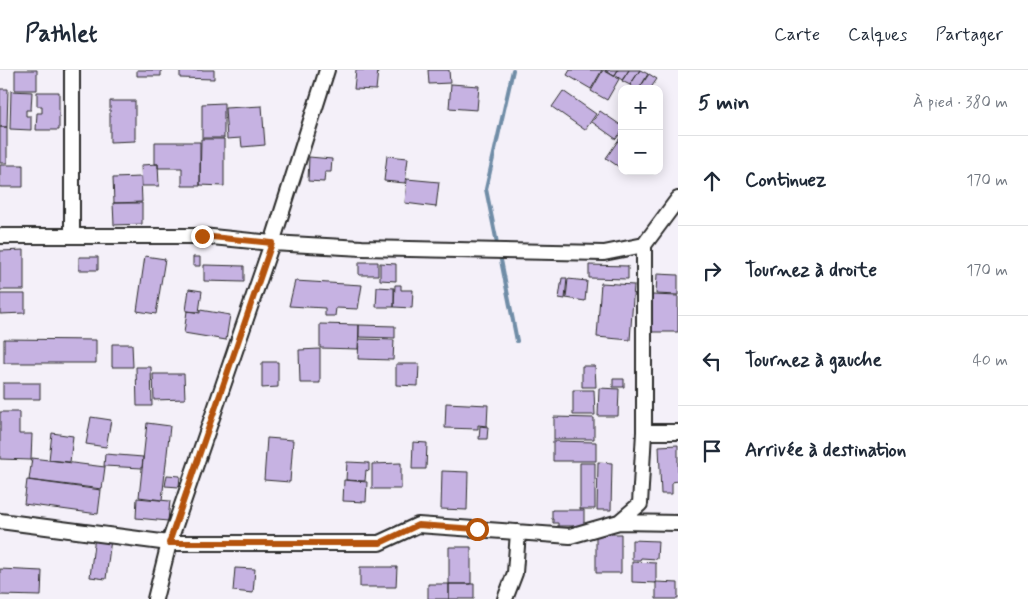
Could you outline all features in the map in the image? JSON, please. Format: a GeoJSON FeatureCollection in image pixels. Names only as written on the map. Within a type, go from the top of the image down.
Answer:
{"type":"FeatureCollection","features":[{"type":"Feature","properties":{"kind":"street"},"geometry":{"type":"LineString","coordinates":[[72,70],[72,236]]}},
{"type":"Feature","properties":{"kind":"street"},"geometry":{"type":"LineString","coordinates":[[155,599],[169,543],[272,243],[327,70]]}},
{"type":"Feature","properties":{"kind":"street"},"geometry":{"type":"LineString","coordinates":[[619,522],[640,504],[644,432],[644,245],[678,199]]}},
{"type":"Feature","properties":{"kind":"street"},"geometry":{"type":"LineString","coordinates":[[0,236],[202,236],[272,243],[362,248],[604,253],[644,245]]}},
{"type":"Feature","properties":{"kind":"street"},"geometry":{"type":"LineString","coordinates":[[644,432],[678,432]]}},
{"type":"Feature","properties":{"kind":"street"},"geometry":{"type":"LineString","coordinates":[[0,521],[169,543],[380,543],[418,525],[570,536],[619,522],[678,523]]}},
{"type":"Feature","properties":{"kind":"street"},"geometry":{"type":"LineString","coordinates":[[505,599],[515,573],[518,532]]}},
{"type":"Feature","properties":{"kind":"building"},"geometry":{"type":"Polygon","coordinates":[[[15,70],[37,70],[37,90],[15,90],[15,70]]]}},
{"type":"Feature","properties":{"kind":"building"},"geometry":{"type":"Polygon","coordinates":[[[137,70],[161,70],[161,76],[137,76],[137,70]]]}},
{"type":"Feature","properties":{"kind":"building"},"geometry":{"type":"Polygon","coordinates":[[[180,70],[214,70],[214,79],[180,78],[180,70]]]}},
{"type":"Feature","properties":{"kind":"building"},"geometry":{"type":"Polygon","coordinates":[[[356,70],[378,70],[376,90],[354,89],[356,70]]]}},
{"type":"Feature","properties":{"kind":"building"},"geometry":{"type":"Polygon","coordinates":[[[428,70],[449,70],[450,83],[429,84],[428,70]]]}},
{"type":"Feature","properties":{"kind":"building"},"geometry":{"type":"Polygon","coordinates":[[[570,70],[602,70],[591,89],[567,75],[570,70]]]}},
{"type":"Feature","properties":{"kind":"building"},"geometry":{"type":"Polygon","coordinates":[[[603,70],[619,79],[607,100],[591,91],[603,70]]]}},
{"type":"Feature","properties":{"kind":"building"},"geometry":{"type":"Polygon","coordinates":[[[605,70],[618,70],[614,76],[605,70]]]}},
{"type":"Feature","properties":{"kind":"building"},"geometry":{"type":"Polygon","coordinates":[[[618,70],[629,70],[622,80],[615,75],[618,70]]]}},
{"type":"Feature","properties":{"kind":"building"},"geometry":{"type":"Polygon","coordinates":[[[629,70],[640,70],[630,85],[622,81],[629,70]]]}},
{"type":"Feature","properties":{"kind":"building"},"geometry":{"type":"Polygon","coordinates":[[[640,70],[648,74],[641,85],[630,85],[640,70]]]}},
{"type":"Feature","properties":{"kind":"building"},"geometry":{"type":"Polygon","coordinates":[[[649,74],[657,79],[653,85],[642,85],[649,74]]]}},
{"type":"Feature","properties":{"kind":"building"},"geometry":{"type":"Polygon","coordinates":[[[451,84],[479,86],[477,110],[449,108],[451,84]]]}},
{"type":"Feature","properties":{"kind":"building"},"geometry":{"type":"Polygon","coordinates":[[[0,89],[8,89],[7,127],[0,127],[0,89]]]}},
{"type":"Feature","properties":{"kind":"building"},"geometry":{"type":"Polygon","coordinates":[[[11,91],[32,92],[31,110],[26,110],[26,116],[31,116],[31,130],[10,129],[11,91]]]}},
{"type":"Feature","properties":{"kind":"building"},"geometry":{"type":"Polygon","coordinates":[[[563,91],[596,114],[585,130],[552,107],[563,91]]]}},
{"type":"Feature","properties":{"kind":"building"},"geometry":{"type":"Polygon","coordinates":[[[37,92],[59,92],[59,130],[36,130],[37,113],[42,113],[42,106],[37,106],[37,92]]]}},
{"type":"Feature","properties":{"kind":"building"},"geometry":{"type":"Polygon","coordinates":[[[110,101],[135,101],[135,141],[110,142],[110,101]]]}},
{"type":"Feature","properties":{"kind":"building"},"geometry":{"type":"Polygon","coordinates":[[[224,103],[224,138],[202,138],[202,104],[224,103]]]}},
{"type":"Feature","properties":{"kind":"building"},"geometry":{"type":"Polygon","coordinates":[[[262,106],[265,145],[242,147],[241,138],[227,139],[225,108],[262,106]]]}},
{"type":"Feature","properties":{"kind":"building"},"geometry":{"type":"Polygon","coordinates":[[[600,111],[618,123],[618,136],[616,139],[592,122],[600,111]]]}},
{"type":"Feature","properties":{"kind":"building"},"geometry":{"type":"Polygon","coordinates":[[[0,127],[7,127],[7,163],[0,163],[0,127]]]}},
{"type":"Feature","properties":{"kind":"building"},"geometry":{"type":"Polygon","coordinates":[[[201,139],[224,139],[224,186],[200,185],[201,139]]]}},
{"type":"Feature","properties":{"kind":"building"},"geometry":{"type":"Polygon","coordinates":[[[618,141],[618,166],[606,158],[618,141]]]}},
{"type":"Feature","properties":{"kind":"building"},"geometry":{"type":"Polygon","coordinates":[[[155,142],[200,142],[200,186],[182,186],[182,168],[158,168],[158,164],[155,164],[155,142]]]}},
{"type":"Feature","properties":{"kind":"building"},"geometry":{"type":"Polygon","coordinates":[[[387,156],[408,158],[405,183],[384,181],[387,156]]]}},
{"type":"Feature","properties":{"kind":"building"},"geometry":{"type":"Polygon","coordinates":[[[309,157],[332,159],[331,172],[325,172],[324,182],[308,181],[309,157]]]}},
{"type":"Feature","properties":{"kind":"building"},"geometry":{"type":"Polygon","coordinates":[[[158,164],[159,186],[142,186],[141,165],[158,164]]]}},
{"type":"Feature","properties":{"kind":"building"},"geometry":{"type":"Polygon","coordinates":[[[0,165],[23,165],[23,187],[0,187],[0,165]]]}},
{"type":"Feature","properties":{"kind":"building"},"geometry":{"type":"Polygon","coordinates":[[[141,177],[142,202],[114,203],[113,178],[141,177]]]}},
{"type":"Feature","properties":{"kind":"building"},"geometry":{"type":"Polygon","coordinates":[[[407,179],[439,182],[436,207],[405,203],[407,179]]]}},
{"type":"Feature","properties":{"kind":"building"},"geometry":{"type":"Polygon","coordinates":[[[113,203],[142,203],[142,224],[114,225],[113,203]]]}},
{"type":"Feature","properties":{"kind":"building"},"geometry":{"type":"Polygon","coordinates":[[[24,250],[24,290],[0,290],[0,251],[24,250]]]}},
{"type":"Feature","properties":{"kind":"building"},"geometry":{"type":"Polygon","coordinates":[[[145,256],[165,259],[156,314],[137,311],[145,256]]]}},
{"type":"Feature","properties":{"kind":"building"},"geometry":{"type":"Polygon","coordinates":[[[79,257],[98,257],[98,270],[79,270],[79,257]]]}},
{"type":"Feature","properties":{"kind":"building"},"geometry":{"type":"Polygon","coordinates":[[[193,257],[200,257],[200,266],[193,266],[193,257]]]}},
{"type":"Feature","properties":{"kind":"building"},"geometry":{"type":"Polygon","coordinates":[[[359,262],[378,262],[378,275],[359,275],[359,262]]]}},
{"type":"Feature","properties":{"kind":"building"},"geometry":{"type":"Polygon","coordinates":[[[380,263],[396,264],[396,281],[380,280],[380,263]]]}},
{"type":"Feature","properties":{"kind":"building"},"geometry":{"type":"Polygon","coordinates":[[[204,265],[244,266],[244,282],[204,281],[204,265]]]}},
{"type":"Feature","properties":{"kind":"building"},"geometry":{"type":"Polygon","coordinates":[[[589,265],[628,266],[628,279],[589,278],[589,265]]]}},
{"type":"Feature","properties":{"kind":"building"},"geometry":{"type":"Polygon","coordinates":[[[657,274],[678,275],[678,295],[656,294],[657,274]]]}},
{"type":"Feature","properties":{"kind":"building"},"geometry":{"type":"Polygon","coordinates":[[[562,278],[567,278],[565,299],[559,298],[562,278]]]}},
{"type":"Feature","properties":{"kind":"building"},"geometry":{"type":"Polygon","coordinates":[[[568,279],[587,281],[585,301],[566,298],[568,279]]]}},
{"type":"Feature","properties":{"kind":"building"},"geometry":{"type":"Polygon","coordinates":[[[295,281],[362,285],[358,309],[336,308],[335,316],[325,316],[325,308],[289,306],[295,281]]]}},
{"type":"Feature","properties":{"kind":"building"},"geometry":{"type":"Polygon","coordinates":[[[601,283],[634,285],[630,340],[597,337],[601,283]]]}},
{"type":"Feature","properties":{"kind":"building"},"geometry":{"type":"Polygon","coordinates":[[[395,285],[401,285],[401,290],[413,290],[412,308],[394,307],[395,285]]]}},
{"type":"Feature","properties":{"kind":"building"},"geometry":{"type":"Polygon","coordinates":[[[377,287],[394,288],[394,307],[376,307],[377,287]]]}},
{"type":"Feature","properties":{"kind":"building"},"geometry":{"type":"Polygon","coordinates":[[[189,289],[202,291],[199,312],[186,311],[189,289]]]}},
{"type":"Feature","properties":{"kind":"building"},"geometry":{"type":"Polygon","coordinates":[[[0,294],[25,294],[25,313],[0,314],[0,294]]]}},
{"type":"Feature","properties":{"kind":"building"},"geometry":{"type":"Polygon","coordinates":[[[652,295],[678,296],[678,332],[652,332],[652,295]]]}},
{"type":"Feature","properties":{"kind":"building"},"geometry":{"type":"Polygon","coordinates":[[[200,310],[230,315],[226,340],[184,333],[187,311],[200,313],[200,310]]]}},
{"type":"Feature","properties":{"kind":"building"},"geometry":{"type":"Polygon","coordinates":[[[320,324],[359,325],[358,349],[320,348],[320,324]]]}},
{"type":"Feature","properties":{"kind":"building"},"geometry":{"type":"Polygon","coordinates":[[[359,325],[395,326],[395,338],[359,337],[359,325]]]}},
{"type":"Feature","properties":{"kind":"building"},"geometry":{"type":"Polygon","coordinates":[[[4,339],[96,340],[96,363],[4,363],[4,339]]]}},
{"type":"Feature","properties":{"kind":"building"},"geometry":{"type":"Polygon","coordinates":[[[359,339],[394,340],[393,360],[358,359],[359,339]]]}},
{"type":"Feature","properties":{"kind":"building"},"geometry":{"type":"Polygon","coordinates":[[[112,344],[132,344],[133,367],[112,367],[112,344]]]}},
{"type":"Feature","properties":{"kind":"building"},"geometry":{"type":"Polygon","coordinates":[[[320,349],[320,383],[300,383],[299,350],[320,349]]]}},
{"type":"Feature","properties":{"kind":"building"},"geometry":{"type":"Polygon","coordinates":[[[262,362],[278,362],[278,387],[262,388],[262,362]]]}},
{"type":"Feature","properties":{"kind":"building"},"geometry":{"type":"Polygon","coordinates":[[[396,364],[419,364],[418,386],[396,385],[396,364]]]}},
{"type":"Feature","properties":{"kind":"building"},"geometry":{"type":"Polygon","coordinates":[[[582,366],[595,366],[596,387],[582,387],[582,366]]]}},
{"type":"Feature","properties":{"kind":"building"},"geometry":{"type":"Polygon","coordinates":[[[136,367],[151,367],[152,406],[137,406],[136,367]]]}},
{"type":"Feature","properties":{"kind":"building"},"geometry":{"type":"Polygon","coordinates":[[[153,374],[184,374],[185,399],[154,400],[153,374]]]}},
{"type":"Feature","properties":{"kind":"building"},"geometry":{"type":"Polygon","coordinates":[[[613,379],[624,379],[624,387],[613,387],[613,379]]]}},
{"type":"Feature","properties":{"kind":"building"},"geometry":{"type":"Polygon","coordinates":[[[3,383],[40,383],[40,399],[3,399],[3,383]]]}},
{"type":"Feature","properties":{"kind":"building"},"geometry":{"type":"Polygon","coordinates":[[[599,388],[619,389],[618,416],[598,416],[599,388]]]}},
{"type":"Feature","properties":{"kind":"building"},"geometry":{"type":"Polygon","coordinates":[[[573,390],[594,390],[595,415],[573,415],[573,390]]]}},
{"type":"Feature","properties":{"kind":"building"},"geometry":{"type":"Polygon","coordinates":[[[446,403],[488,405],[487,426],[478,425],[478,429],[445,428],[446,403]]]}},
{"type":"Feature","properties":{"kind":"building"},"geometry":{"type":"Polygon","coordinates":[[[0,412],[19,412],[19,434],[32,434],[31,460],[0,459],[0,412]]]}},
{"type":"Feature","properties":{"kind":"building"},"geometry":{"type":"Polygon","coordinates":[[[91,417],[111,420],[106,447],[86,444],[91,417]]]}},
{"type":"Feature","properties":{"kind":"building"},"geometry":{"type":"Polygon","coordinates":[[[554,417],[594,418],[594,439],[554,439],[554,417]]]}},
{"type":"Feature","properties":{"kind":"building"},"geometry":{"type":"Polygon","coordinates":[[[147,423],[170,426],[162,500],[139,497],[147,423]]]}},
{"type":"Feature","properties":{"kind":"building"},"geometry":{"type":"Polygon","coordinates":[[[480,426],[488,427],[487,439],[479,439],[480,426]]]}},
{"type":"Feature","properties":{"kind":"building"},"geometry":{"type":"Polygon","coordinates":[[[52,433],[73,436],[70,462],[49,460],[52,433]]]}},
{"type":"Feature","properties":{"kind":"building"},"geometry":{"type":"Polygon","coordinates":[[[267,438],[293,440],[290,482],[264,480],[267,438]]]}},
{"type":"Feature","properties":{"kind":"building"},"geometry":{"type":"Polygon","coordinates":[[[553,441],[596,442],[596,461],[553,461],[553,441]]]}},
{"type":"Feature","properties":{"kind":"building"},"geometry":{"type":"Polygon","coordinates":[[[413,442],[427,443],[426,469],[412,469],[413,442]]]}},
{"type":"Feature","properties":{"kind":"building"},"geometry":{"type":"Polygon","coordinates":[[[678,445],[678,481],[672,482],[672,494],[661,494],[659,446],[678,445]]]}},
{"type":"Feature","properties":{"kind":"building"},"geometry":{"type":"Polygon","coordinates":[[[105,454],[143,457],[142,468],[104,466],[105,454]]]}},
{"type":"Feature","properties":{"kind":"building"},"geometry":{"type":"Polygon","coordinates":[[[32,458],[105,467],[102,489],[29,480],[32,458]]]}},
{"type":"Feature","properties":{"kind":"building"},"geometry":{"type":"Polygon","coordinates":[[[347,462],[369,463],[369,471],[366,470],[365,481],[346,480],[347,462]]]}},
{"type":"Feature","properties":{"kind":"building"},"geometry":{"type":"Polygon","coordinates":[[[598,462],[612,463],[611,510],[597,510],[598,462]]]}},
{"type":"Feature","properties":{"kind":"building"},"geometry":{"type":"Polygon","coordinates":[[[401,463],[401,489],[372,489],[372,464],[401,463]]]}},
{"type":"Feature","properties":{"kind":"building"},"geometry":{"type":"Polygon","coordinates":[[[580,463],[595,463],[595,509],[580,509],[580,463]]]}},
{"type":"Feature","properties":{"kind":"building"},"geometry":{"type":"Polygon","coordinates":[[[442,471],[468,472],[467,510],[441,509],[442,471]]]}},
{"type":"Feature","properties":{"kind":"building"},"geometry":{"type":"Polygon","coordinates":[[[167,475],[180,476],[179,487],[165,486],[167,475]]]}},
{"type":"Feature","properties":{"kind":"building"},"geometry":{"type":"Polygon","coordinates":[[[27,480],[101,490],[98,514],[24,504],[27,480]]]}},
{"type":"Feature","properties":{"kind":"building"},"geometry":{"type":"Polygon","coordinates":[[[344,480],[367,482],[366,502],[343,501],[344,480]]]}},
{"type":"Feature","properties":{"kind":"building"},"geometry":{"type":"Polygon","coordinates":[[[137,498],[170,501],[168,521],[136,518],[137,498]]]}},
{"type":"Feature","properties":{"kind":"building"},"geometry":{"type":"Polygon","coordinates":[[[552,510],[584,510],[584,526],[558,526],[558,523],[553,523],[552,510]]]}},
{"type":"Feature","properties":{"kind":"building"},"geometry":{"type":"Polygon","coordinates":[[[596,534],[621,534],[621,573],[596,573],[596,534]]]}},
{"type":"Feature","properties":{"kind":"building"},"geometry":{"type":"Polygon","coordinates":[[[95,536],[111,539],[106,579],[90,577],[95,536]]]}},
{"type":"Feature","properties":{"kind":"building"},"geometry":{"type":"Polygon","coordinates":[[[632,540],[658,541],[657,559],[641,558],[640,560],[632,560],[632,540]]]}},
{"type":"Feature","properties":{"kind":"building"},"geometry":{"type":"Polygon","coordinates":[[[449,547],[471,547],[471,584],[449,584],[449,547]]]}},
{"type":"Feature","properties":{"kind":"building"},"geometry":{"type":"Polygon","coordinates":[[[632,562],[656,563],[656,583],[632,582],[632,562]]]}},
{"type":"Feature","properties":{"kind":"building"},"geometry":{"type":"Polygon","coordinates":[[[360,567],[397,567],[396,587],[360,587],[360,567]]]}},
{"type":"Feature","properties":{"kind":"building"},"geometry":{"type":"Polygon","coordinates":[[[235,568],[255,569],[253,593],[233,591],[235,568]]]}},
{"type":"Feature","properties":{"kind":"building"},"geometry":{"type":"Polygon","coordinates":[[[0,569],[42,571],[41,596],[0,595],[0,569]]]}},
{"type":"Feature","properties":{"kind":"building"},"geometry":{"type":"Polygon","coordinates":[[[656,582],[678,583],[678,599],[656,599],[656,582]]]}},
{"type":"Feature","properties":{"kind":"building"},"geometry":{"type":"Polygon","coordinates":[[[428,584],[449,584],[449,599],[428,599],[428,584]]]}},
{"type":"Feature","properties":{"kind":"building"},"geometry":{"type":"Polygon","coordinates":[[[449,584],[474,584],[474,599],[449,599],[449,584]]]}},
{"type":"Feature","properties":{"kind":"waterway"},"geometry":{"type":"LineString","coordinates":[[498,248],[486,189],[513,70]]}},
{"type":"Feature","properties":{"kind":"waterway"},"geometry":{"type":"LineString","coordinates":[[500,255],[517,341]]}},
{"type":"Feature","properties":{"kind":"route"},"geometry":{"type":"LineString","coordinates":[[202,236],[272,243],[169,543],[380,543],[418,525],[477,529]]}}]}
